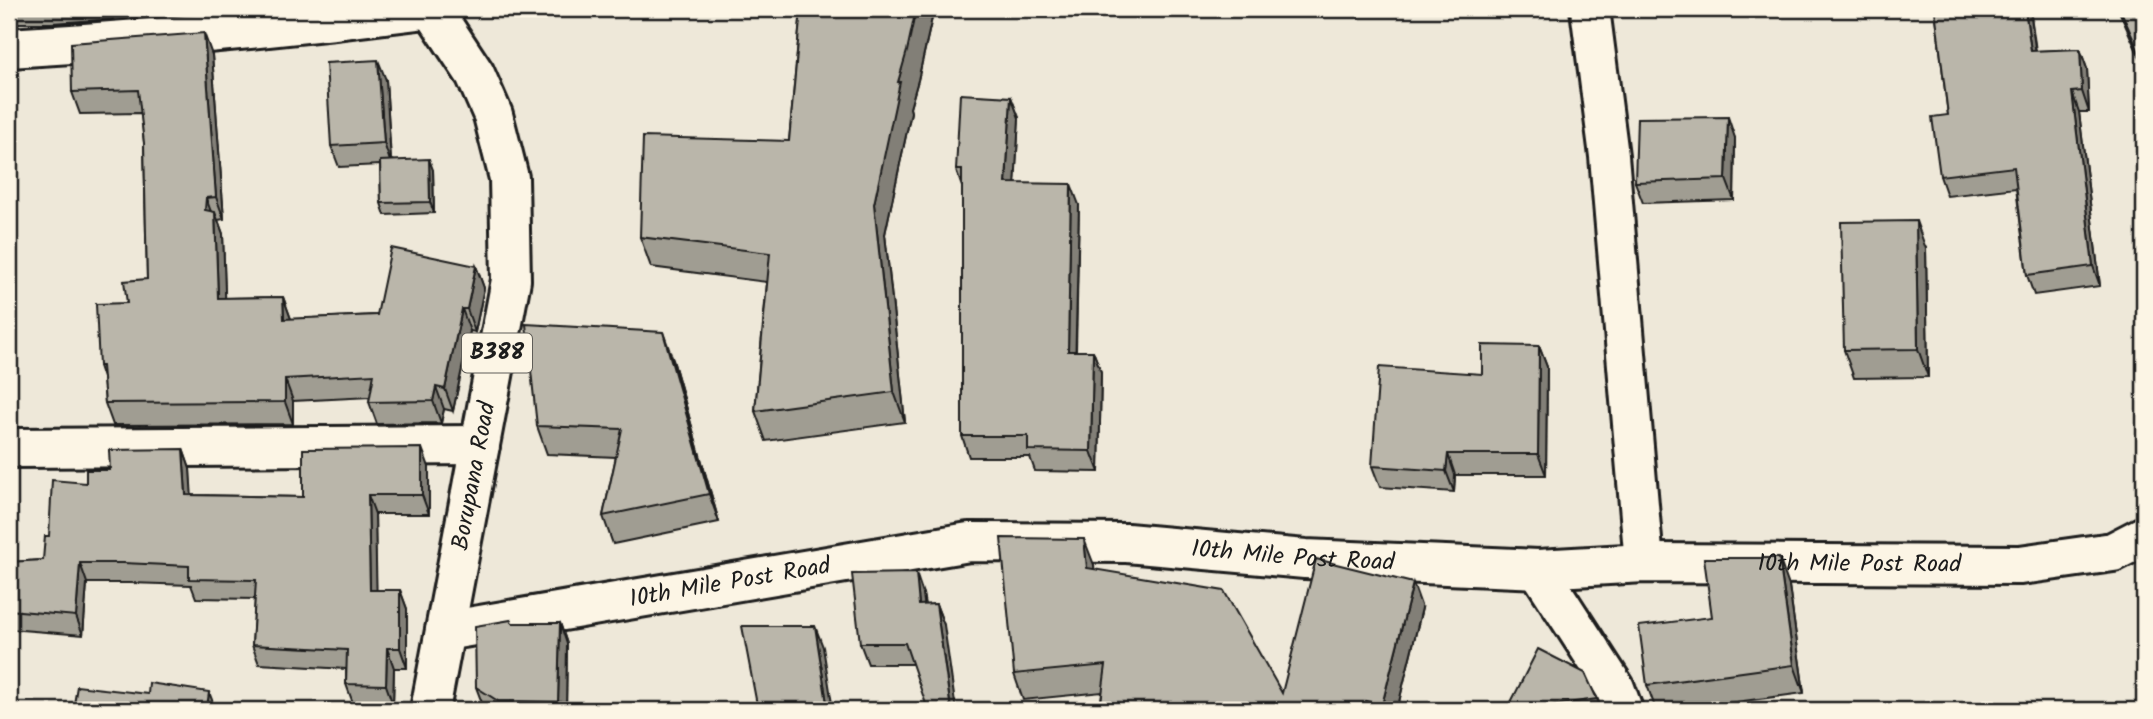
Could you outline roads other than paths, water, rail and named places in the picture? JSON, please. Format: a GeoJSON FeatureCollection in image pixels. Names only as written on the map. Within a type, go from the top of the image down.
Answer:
{"type":"FeatureCollection","features":[{"type":"Feature","properties":{"kind":"street"},"geometry":{"type":"LineString","coordinates":[[9,48],[309,24],[426,9]]}},
{"type":"Feature","properties":{"kind":"street","name":"Borupana Road"},"geometry":{"type":"LineString","coordinates":[[430,710],[511,281],[509,177],[489,104],[475,74],[432,9]]}},
{"type":"Feature","properties":{"kind":"street"},"geometry":{"type":"LineString","coordinates":[[1590,9],[1609,156],[1644,563]]}},
{"type":"Feature","properties":{"kind":"street"},"geometry":{"type":"LineString","coordinates":[[9,448],[480,445]]}},
{"type":"Feature","properties":{"kind":"street","name":"10th Mile Post Road"},"geometry":{"type":"LineString","coordinates":[[445,631],[968,542],[1127,543],[1305,559],[1538,569],[1644,563],[2020,565],[2113,552],[2144,536]]}},
{"type":"Feature","properties":{"kind":"street"},"geometry":{"type":"LineString","coordinates":[[1538,569],[1615,688],[1623,710]]}}]}
